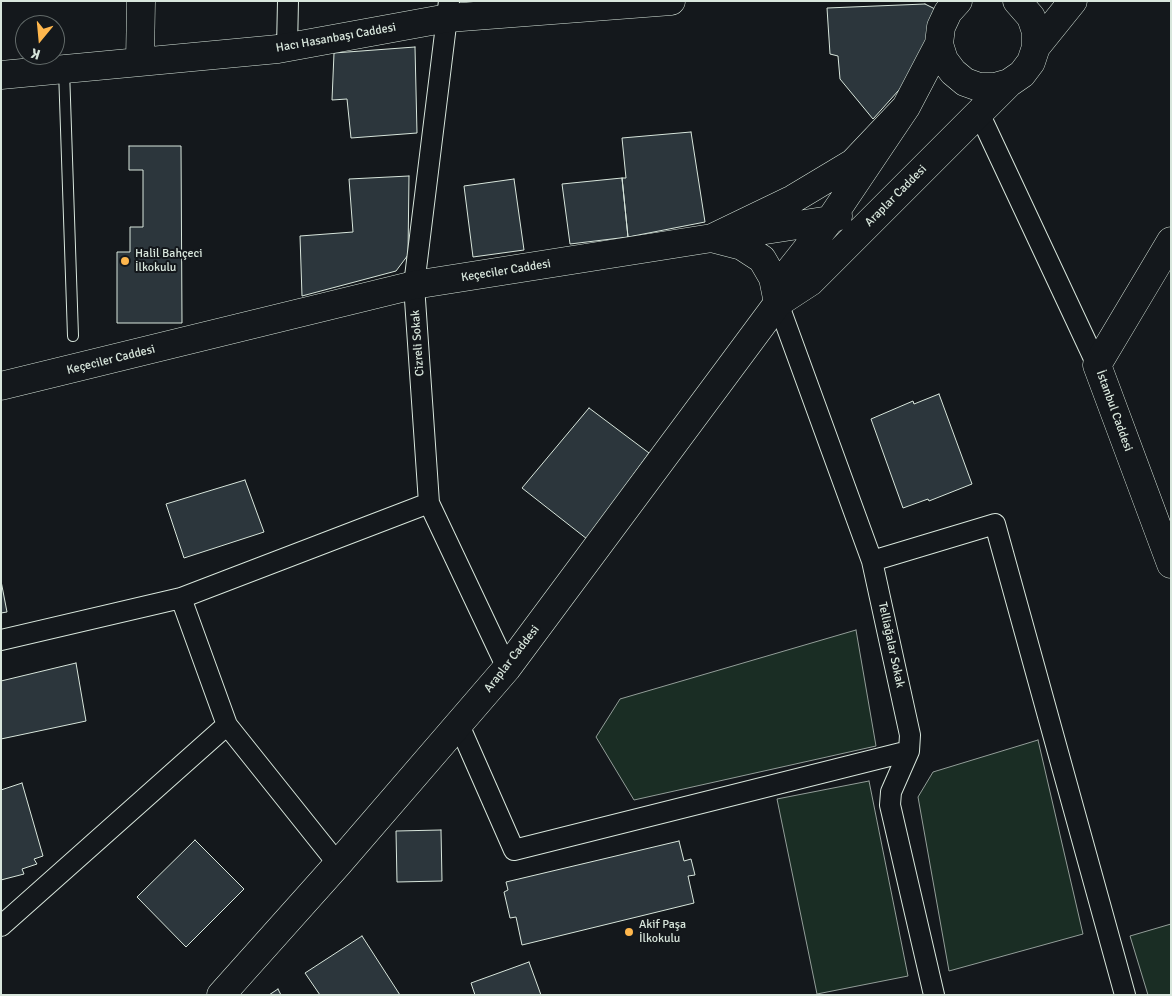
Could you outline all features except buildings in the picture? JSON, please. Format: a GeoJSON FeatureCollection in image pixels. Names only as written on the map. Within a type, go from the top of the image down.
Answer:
{"type":"FeatureCollection","features":[{"type":"Feature","properties":{"kind":"street"},"geometry":{"type":"LineString","coordinates":[[140,61],[141,1]]}},
{"type":"Feature","properties":{"kind":"street"},"geometry":{"type":"LineString","coordinates":[[287,48],[288,1]]}},
{"type":"Feature","properties":{"kind":"street","name":"Hacı Hasanbaşı Caddesi"},"geometry":{"type":"LineString","coordinates":[[1,75],[287,48],[448,10],[671,1]]}},
{"type":"Feature","properties":{"kind":"street","name":"Keçeciler Caddesi"},"geometry":{"type":"LineString","coordinates":[[1,386],[414,285],[712,238],[793,199],[853,163],[906,107],[939,44],[941,27],[948,12],[958,1]]}},
{"type":"Feature","properties":{"kind":"street"},"geometry":{"type":"LineString","coordinates":[[1018,1],[1031,17],[1036,32],[1036,47]]}},
{"type":"Feature","properties":{"kind":"street","name":"Araplar Caddesi"},"geometry":{"type":"LineString","coordinates":[[778,303],[810,282],[1009,83],[1022,74],[1031,62],[1036,47],[1073,1]]}},
{"type":"Feature","properties":{"kind":"street","name":"Cizreli Sokak"},"geometry":{"type":"LineString","coordinates":[[448,10],[414,285],[430,503],[507,668]]}},
{"type":"Feature","properties":{"kind":"street"},"geometry":{"type":"LineString","coordinates":[[939,44],[944,60],[953,72],[965,82],[987,87],[1009,83]]}},
{"type":"Feature","properties":{"kind":"street","name":"Araplar Caddesi"},"geometry":{"type":"LineString","coordinates":[[221,995],[338,864],[507,668],[778,303],[791,269],[830,220],[906,107]]}},
{"type":"Feature","properties":{"kind":"street"},"geometry":{"type":"LineString","coordinates":[[979,113],[1097,365]]}},
{"type":"Feature","properties":{"kind":"street"},"geometry":{"type":"LineString","coordinates":[[712,238],[830,220],[921,172]]}},
{"type":"Feature","properties":{"kind":"street"},"geometry":{"type":"LineString","coordinates":[[712,238],[742,246],[762,259],[773,278],[778,303]]}},
{"type":"Feature","properties":{"kind":"street","name":"İstanbul Caddesi"},"geometry":{"type":"LineString","coordinates":[[1171,241],[1097,365],[1171,564]]}},
{"type":"Feature","properties":{"kind":"street","name":"Telliağalar Sokak"},"geometry":{"type":"LineString","coordinates":[[778,303],[872,561],[910,734],[909,751],[891,792],[890,806],[934,995]]}},
{"type":"Feature","properties":{"kind":"street"},"geometry":{"type":"LineString","coordinates":[[1,640],[182,598],[430,503]]}},
{"type":"Feature","properties":{"kind":"street"},"geometry":{"type":"LineString","coordinates":[[872,561],[995,524],[1125,995]]}},
{"type":"Feature","properties":{"kind":"street"},"geometry":{"type":"LineString","coordinates":[[182,598],[227,725],[338,864]]}},
{"type":"Feature","properties":{"kind":"street"},"geometry":{"type":"LineString","coordinates":[[1,926],[227,725]]}},
{"type":"Feature","properties":{"kind":"street"},"geometry":{"type":"LineString","coordinates":[[459,725],[514,850],[909,751]]}},
{"type":"Feature","properties":{"kind":"lane"},"geometry":{"type":"LineString","coordinates":[[64,69],[73,336]]}},
{"type":"Feature","properties":{"kind":"green space"},"geometry":{"type":"Polygon","coordinates":[[[856,630],[876,746],[634,800],[596,737],[620,699],[856,630]]]}},
{"type":"Feature","properties":{"kind":"green space"},"geometry":{"type":"Polygon","coordinates":[[[1038,740],[1083,934],[949,971],[918,797],[933,772],[1038,740]]]}},
{"type":"Feature","properties":{"kind":"green space"},"geometry":{"type":"Polygon","coordinates":[[[869,781],[908,976],[817,994],[777,799],[869,781]]]}},
{"type":"Feature","properties":{"kind":"green space"},"geometry":{"type":"Polygon","coordinates":[[[1171,924],[1171,995],[1148,995],[1130,936],[1171,924]]]}},
{"type":"Feature","properties":{"kind":"place","name":"Halil Bahçeci İlkokulu"},"geometry":{"type":"Point","coordinates":[125,261]}},
{"type":"Feature","properties":{"kind":"place","name":"Akif Paşa İlkokulu"},"geometry":{"type":"Point","coordinates":[629,932]}}]}
